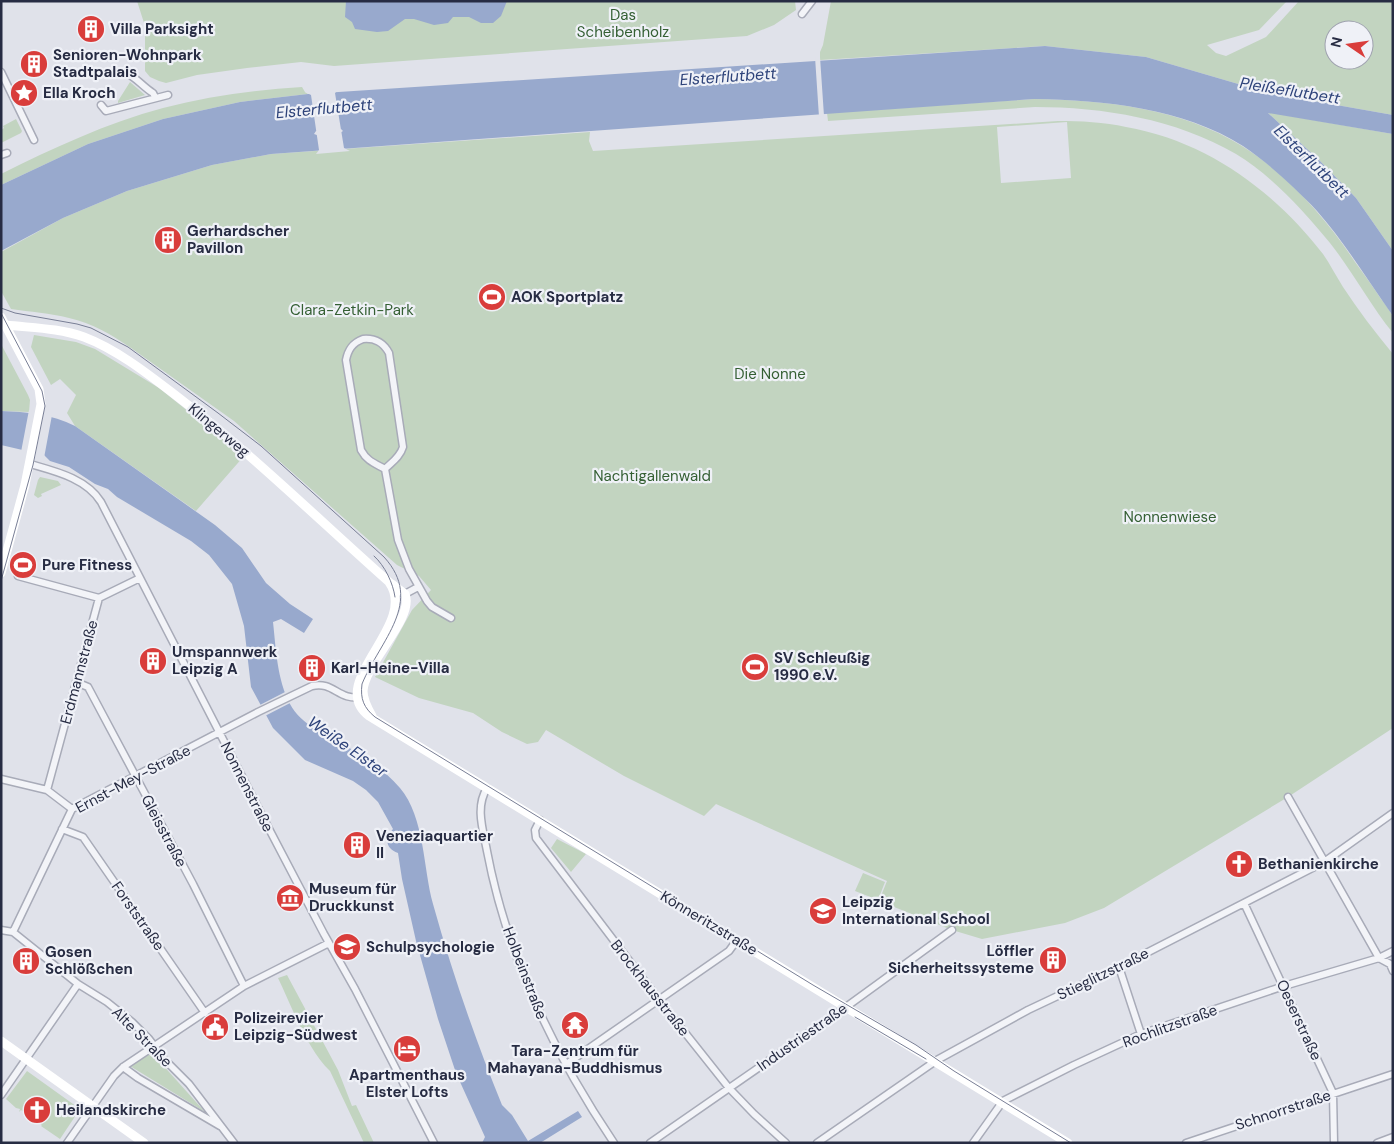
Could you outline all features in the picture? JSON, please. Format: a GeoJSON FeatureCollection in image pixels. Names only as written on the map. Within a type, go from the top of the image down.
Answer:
{"type":"FeatureCollection","features":[{"type":"Feature","properties":{"kind":"main road"},"geometry":{"type":"LineString","coordinates":[[1,573],[31,460],[41,399],[39,389],[3,321]]}},
{"type":"Feature","properties":{"kind":"main road","name":"Klingerweg"},"geometry":{"type":"LineString","coordinates":[[3,321],[56,330],[85,338],[112,351],[158,382],[210,421],[389,582],[400,595]]}},
{"type":"Feature","properties":{"kind":"main road"},"geometry":{"type":"LineString","coordinates":[[360,698],[358,684],[393,618],[400,595]]}},
{"type":"Feature","properties":{"kind":"main road","name":"Könneritzstraße"},"geometry":{"type":"LineString","coordinates":[[360,698],[362,710],[374,718],[1068,1143]]}},
{"type":"Feature","properties":{"kind":"main road"},"geometry":{"type":"LineString","coordinates":[[1,1041],[144,1143]]}},
{"type":"Feature","properties":{"kind":"street"},"geometry":{"type":"LineString","coordinates":[[802,14],[812,1]]}},
{"type":"Feature","properties":{"kind":"street"},"geometry":{"type":"LineString","coordinates":[[1,72],[34,140]]}},
{"type":"Feature","properties":{"kind":"street"},"geometry":{"type":"LineString","coordinates":[[126,73],[153,93],[155,97]]}},
{"type":"Feature","properties":{"kind":"street"},"geometry":{"type":"LineString","coordinates":[[101,105],[106,111],[168,95]]}},
{"type":"Feature","properties":{"kind":"street"},"geometry":{"type":"LineString","coordinates":[[363,339],[379,341],[389,353],[403,447],[396,460],[384,469],[370,462],[361,450],[346,360],[351,346],[363,339]]}},
{"type":"Feature","properties":{"kind":"street","name":"Nonnenstraße"},"geometry":{"type":"LineString","coordinates":[[31,460],[68,476],[94,494],[101,502],[434,1143]]}},
{"type":"Feature","properties":{"kind":"street"},"geometry":{"type":"LineString","coordinates":[[384,469],[400,549],[418,587],[427,601],[432,607],[451,618]]}},
{"type":"Feature","properties":{"kind":"street"},"geometry":{"type":"LineString","coordinates":[[18,576],[99,598],[140,578]]}},
{"type":"Feature","properties":{"kind":"street"},"geometry":{"type":"LineString","coordinates":[[400,595],[418,587]]}},
{"type":"Feature","properties":{"kind":"street","name":"Erdmannstraße"},"geometry":{"type":"LineString","coordinates":[[47,790],[99,598]]}},
{"type":"Feature","properties":{"kind":"street","name":"Gleisstraße"},"geometry":{"type":"LineString","coordinates":[[76,682],[88,688],[193,884],[244,986]]}},
{"type":"Feature","properties":{"kind":"street","name":"Ernst-Mey-Straße"},"geometry":{"type":"LineString","coordinates":[[13,932],[72,809],[260,711],[318,685],[329,687],[348,698],[360,698]]}},
{"type":"Feature","properties":{"kind":"street"},"geometry":{"type":"LineString","coordinates":[[1,779],[47,790],[72,809]]}},
{"type":"Feature","properties":{"kind":"street","name":"Holbeinstraße"},"geometry":{"type":"LineString","coordinates":[[487,788],[481,800],[480,813],[490,868],[520,967],[540,1015],[565,1065],[614,1143]]}},
{"type":"Feature","properties":{"kind":"street"},"geometry":{"type":"LineString","coordinates":[[1288,797],[1379,958],[1390,964],[1393,971]]}},
{"type":"Feature","properties":{"kind":"street","name":"Stieglitzstraße"},"geometry":{"type":"LineString","coordinates":[[817,1143],[935,1061],[1028,1010],[1119,968],[1324,862],[1393,813]]}},
{"type":"Feature","properties":{"kind":"street","name":"Brockhausstraße"},"geometry":{"type":"LineString","coordinates":[[540,820],[535,830],[536,838],[659,1000],[729,1088],[786,1143]]}},
{"type":"Feature","properties":{"kind":"street","name":"Forststraße"},"geometry":{"type":"LineString","coordinates":[[62,829],[83,837],[205,1013]]}},
{"type":"Feature","properties":{"kind":"street","name":"Oeserstraße"},"geometry":{"type":"LineString","coordinates":[[1244,902],[1333,1094],[1334,1143]]}},
{"type":"Feature","properties":{"kind":"street","name":"Alte Straße"},"geometry":{"type":"LineString","coordinates":[[1,930],[13,932],[78,984],[120,1012],[189,1084],[234,1143]]}},
{"type":"Feature","properties":{"kind":"street","name":"Industriestraße"},"geometry":{"type":"LineString","coordinates":[[650,1143],[846,1007],[952,930]]}},
{"type":"Feature","properties":{"kind":"street"},"geometry":{"type":"LineString","coordinates":[[565,1065],[730,951],[737,940]]}},
{"type":"Feature","properties":{"kind":"street"},"geometry":{"type":"LineString","coordinates":[[67,1143],[114,1076],[123,1067],[244,986],[329,943]]}},
{"type":"Feature","properties":{"kind":"street","name":"Rochlitzstraße"},"geometry":{"type":"LineString","coordinates":[[975,1140],[1002,1102],[1074,1065],[1141,1034],[1284,986],[1379,958],[1393,950]]}},
{"type":"Feature","properties":{"kind":"street"},"geometry":{"type":"LineString","coordinates":[[1119,968],[1141,1034]]}},
{"type":"Feature","properties":{"kind":"street"},"geometry":{"type":"LineString","coordinates":[[1,1095],[78,984]]}},
{"type":"Feature","properties":{"kind":"street","name":"Alte Straße"},"geometry":{"type":"LineString","coordinates":[[123,1067],[138,1078],[221,1126]]}},
{"type":"Feature","properties":{"kind":"street","name":"Schnorrstraße"},"geometry":{"type":"LineString","coordinates":[[1186,1143],[1393,1074]]}},
{"type":"Feature","properties":{"kind":"street"},"geometry":{"type":"LineString","coordinates":[[1381,1078],[1393,1081]]}},
{"type":"Feature","properties":{"kind":"street"},"geometry":{"type":"LineString","coordinates":[[1377,1143],[1393,1137]]}},
{"type":"Feature","properties":{"kind":"green space","name":"Das Scheibenholz"},"geometry":{"type":"Polygon","coordinates":[[[137,1],[795,1],[796,10],[774,25],[747,36],[334,66],[301,62],[197,75],[166,83],[150,77],[145,71],[145,26],[137,1]]]}},
{"type":"Feature","properties":{"kind":"green space"},"geometry":{"type":"Polygon","coordinates":[[[831,1],[1287,1],[1259,30],[1207,45],[1216,53],[1226,56],[1266,37],[1299,1],[1393,1],[1393,115],[1269,93],[1146,57],[1045,46],[820,60],[831,1]]]}},
{"type":"Feature","properties":{"kind":"green space"},"geometry":{"type":"Polygon","coordinates":[[[130,82],[145,95],[118,103],[118,101],[130,82]]]}},
{"type":"Feature","properties":{"kind":"green space"},"geometry":{"type":"Polygon","coordinates":[[[302,87],[308,94],[240,102],[163,119],[88,144],[1,185],[1,174],[80,137],[142,114],[215,97],[302,87]]]}},
{"type":"Feature","properties":{"kind":"green space"},"geometry":{"type":"Polygon","coordinates":[[[1034,99],[1115,104],[1168,115],[1218,133],[1259,157],[1290,183],[1318,213],[1344,246],[1390,311],[1393,319],[1393,333],[1330,243],[1286,194],[1249,162],[1213,142],[1189,132],[1138,117],[1087,109],[1035,107],[828,121],[827,113],[1034,99]]]}},
{"type":"Feature","properties":{"kind":"green space"},"geometry":{"type":"Polygon","coordinates":[[[1267,112],[1393,134],[1393,251],[1356,198],[1320,161],[1267,112]]]}},
{"type":"Feature","properties":{"kind":"green space"},"geometry":{"type":"Polygon","coordinates":[[[16,119],[22,131],[21,133],[1,143],[1,130],[4,128],[3,126],[16,119]]]}},
{"type":"Feature","properties":{"kind":"green space","name":"Die Nonne"},"geometry":{"type":"Polygon","coordinates":[[[1075,121],[1109,124],[1156,134],[1184,144],[1236,172],[1260,190],[1304,231],[1323,254],[1343,287],[1393,354],[1393,728],[1288,797],[1104,908],[1065,923],[982,939],[952,930],[879,901],[887,881],[716,804],[704,816],[624,776],[546,730],[538,742],[527,744],[502,732],[473,713],[419,698],[375,677],[412,610],[431,590],[419,576],[397,565],[234,421],[131,348],[102,330],[77,320],[11,309],[1,291],[1,252],[63,218],[127,191],[212,165],[271,154],[590,132],[589,141],[593,151],[1075,121]],[[1067,122],[997,127],[1001,183],[1071,178],[1067,122]]]}},
{"type":"Feature","properties":{"kind":"green space"},"geometry":{"type":"Polygon","coordinates":[[[34,335],[76,342],[95,349],[159,388],[244,456],[196,511],[75,426],[67,413],[76,395],[60,379],[51,385],[31,347],[34,335]]]}},
{"type":"Feature","properties":{"kind":"green space"},"geometry":{"type":"Polygon","coordinates":[[[1,344],[28,395],[30,400],[29,412],[1,411],[1,344]]]}},
{"type":"Feature","properties":{"kind":"green space"},"geometry":{"type":"Polygon","coordinates":[[[40,477],[58,481],[61,485],[41,494],[42,496],[38,498],[34,495],[40,477]]]}},
{"type":"Feature","properties":{"kind":"green space"},"geometry":{"type":"Polygon","coordinates":[[[557,839],[586,854],[571,872],[551,848],[557,839]]]}},
{"type":"Feature","properties":{"kind":"green space"},"geometry":{"type":"Polygon","coordinates":[[[863,873],[885,882],[878,900],[855,891],[863,873]]]}},
{"type":"Feature","properties":{"kind":"green space"},"geometry":{"type":"Polygon","coordinates":[[[287,975],[338,1070],[352,1106],[356,1105],[374,1143],[364,1143],[330,1071],[307,1040],[278,978],[287,975]]]}},
{"type":"Feature","properties":{"kind":"green space"},"geometry":{"type":"Polygon","coordinates":[[[152,1053],[205,1112],[130,1066],[152,1053]]]}},
{"type":"Feature","properties":{"kind":"green space"},"geometry":{"type":"Polygon","coordinates":[[[27,1071],[80,1109],[60,1139],[37,1121],[34,1123],[35,1120],[31,1117],[28,1119],[30,1116],[24,1115],[25,1113],[21,1110],[19,1112],[20,1109],[16,1108],[6,1099],[27,1071]]]}},
{"type":"Feature","properties":{"kind":"water"},"geometry":{"type":"Polygon","coordinates":[[[346,1],[507,1],[501,16],[493,23],[481,23],[469,17],[453,17],[448,23],[434,25],[414,19],[405,19],[388,31],[377,32],[355,29],[352,22],[345,17],[346,1]]]}},
{"type":"Feature","properties":{"kind":"water","name":"Elsterflutbett"},"geometry":{"type":"Polygon","coordinates":[[[1045,46],[1146,57],[1269,93],[1393,115],[1393,134],[1268,113],[1320,161],[1356,198],[1393,251],[1393,316],[1347,249],[1317,211],[1256,155],[1220,133],[1195,123],[1142,109],[1088,101],[1034,99],[271,154],[212,165],[127,191],[63,218],[1,251],[1,185],[88,144],[163,119],[240,102],[308,94],[1045,46]],[[338,108],[312,110],[311,113],[337,112],[340,110],[338,108]],[[341,129],[316,131],[314,134],[340,133],[343,131],[341,129]]]}},
{"type":"Feature","properties":{"kind":"water"},"geometry":{"type":"Polygon","coordinates":[[[1,411],[48,416],[75,426],[215,525],[242,548],[266,583],[290,604],[313,619],[304,633],[281,619],[273,622],[282,684],[290,704],[300,718],[358,753],[388,775],[408,800],[419,828],[433,904],[448,955],[482,1055],[502,1105],[512,1115],[528,1141],[578,1111],[582,1117],[540,1143],[482,1143],[485,1137],[456,1073],[438,1019],[416,941],[398,853],[391,849],[387,840],[393,829],[378,802],[353,781],[305,760],[273,728],[251,687],[244,626],[232,584],[209,555],[191,541],[69,467],[50,461],[44,455],[1,445],[1,411]]]}},
{"type":"Feature","properties":{"kind":"pier"},"geometry":{"type":"Polygon","coordinates":[[[815,57],[820,57],[824,116],[819,117],[815,57]]]}},
{"type":"Feature","properties":{"kind":"pier"},"geometry":{"type":"Polygon","coordinates":[[[338,90],[335,93],[344,148],[350,151],[316,154],[319,150],[311,95],[305,92],[338,90]]]}},
{"type":"Feature","properties":{"kind":"pier"},"geometry":{"type":"Polygon","coordinates":[[[29,410],[52,415],[44,458],[21,452],[29,410]]]}},
{"type":"Feature","properties":{"kind":"pier"},"geometry":{"type":"Polygon","coordinates":[[[287,691],[292,702],[263,717],[258,706],[287,691]]]}},
{"type":"Feature","properties":{"kind":"tram line"},"geometry":{"type":"LineString","coordinates":[[1,308],[15,313],[91,328],[128,347],[261,446],[384,557],[396,574],[400,590],[400,605],[388,636],[362,684],[364,703],[375,717],[813,985],[916,1045],[954,1071],[1071,1143]]}},
{"type":"Feature","properties":{"kind":"tram line"},"geometry":{"type":"LineString","coordinates":[[1,313],[42,391],[45,406],[33,465],[1,581]]}},
{"type":"Feature","properties":{"kind":"tram line"},"geometry":{"type":"LineString","coordinates":[[374,556],[388,575],[395,597]]}},
{"type":"Feature","properties":{"kind":"tram line"},"geometry":{"type":"LineString","coordinates":[[855,1017],[926,1059]]}},
{"type":"Feature","properties":{"kind":"place","name":"Villa Parksight"},"geometry":{"type":"Point","coordinates":[91,29]}},
{"type":"Feature","properties":{"kind":"place","name":"Senioren-Wohnpark Stadtpalais"},"geometry":{"type":"Point","coordinates":[34,64]}},
{"type":"Feature","properties":{"kind":"place","name":"Ella Kroch"},"geometry":{"type":"Point","coordinates":[24,93]}},
{"type":"Feature","properties":{"kind":"place","name":"Gerhardscher Pavillon"},"geometry":{"type":"Point","coordinates":[168,240]}},
{"type":"Feature","properties":{"kind":"place","name":"AOK Sportplatz"},"geometry":{"type":"Point","coordinates":[492,297]}},
{"type":"Feature","properties":{"kind":"place","name":"Pure Fitness"},"geometry":{"type":"Point","coordinates":[23,565]}},
{"type":"Feature","properties":{"kind":"place","name":"Umspannwerk Leipzig A"},"geometry":{"type":"Point","coordinates":[153,661]}},
{"type":"Feature","properties":{"kind":"place","name":"SV Schleußig 1990 e.V."},"geometry":{"type":"Point","coordinates":[755,667]}},
{"type":"Feature","properties":{"kind":"place","name":"Karl-Heine-Villa"},"geometry":{"type":"Point","coordinates":[312,668]}},
{"type":"Feature","properties":{"kind":"place","name":"Veneziaquartier II"},"geometry":{"type":"Point","coordinates":[357,845]}},
{"type":"Feature","properties":{"kind":"place","name":"Bethanienkirche"},"geometry":{"type":"Point","coordinates":[1239,864]}},
{"type":"Feature","properties":{"kind":"place","name":"Museum für Druckkunst"},"geometry":{"type":"Point","coordinates":[290,898]}},
{"type":"Feature","properties":{"kind":"place","name":"Leipzig International School"},"geometry":{"type":"Point","coordinates":[823,911]}},
{"type":"Feature","properties":{"kind":"place","name":"Schulpsychologie"},"geometry":{"type":"Point","coordinates":[347,947]}},
{"type":"Feature","properties":{"kind":"place","name":"Löffler Sicherheitssysteme"},"geometry":{"type":"Point","coordinates":[1053,960]}},
{"type":"Feature","properties":{"kind":"place","name":"Gosen Schlößchen"},"geometry":{"type":"Point","coordinates":[26,961]}},
{"type":"Feature","properties":{"kind":"place","name":"Tara-Zentrum für Mahayana-Buddhismus"},"geometry":{"type":"Point","coordinates":[575,1025]}},
{"type":"Feature","properties":{"kind":"place","name":"Polizeirevier Leipzig-Südwest"},"geometry":{"type":"Point","coordinates":[215,1027]}},
{"type":"Feature","properties":{"kind":"place","name":"Apartmenthaus Elster Lofts"},"geometry":{"type":"Point","coordinates":[407,1049]}},
{"type":"Feature","properties":{"kind":"place","name":"Heilandskirche"},"geometry":{"type":"Point","coordinates":[37,1110]}},
{"type":"Feature","properties":{"kind":"water label","name":"Pleißeflutbett"},"geometry":{"type":"Point","coordinates":[1290,90]}},
{"type":"Feature","properties":{"kind":"water label","name":"Weiße Elster"},"geometry":{"type":"Point","coordinates":[348,746]}},
{"type":"Feature","properties":{"kind":"park label","name":"Clara-Zetkin-Park"},"geometry":{"type":"Point","coordinates":[352,310]}},
{"type":"Feature","properties":{"kind":"park label","name":"Nachtigallenwald"},"geometry":{"type":"Point","coordinates":[652,476]}},
{"type":"Feature","properties":{"kind":"park label","name":"Nonnenwiese"},"geometry":{"type":"Point","coordinates":[1170,517]}}]}
